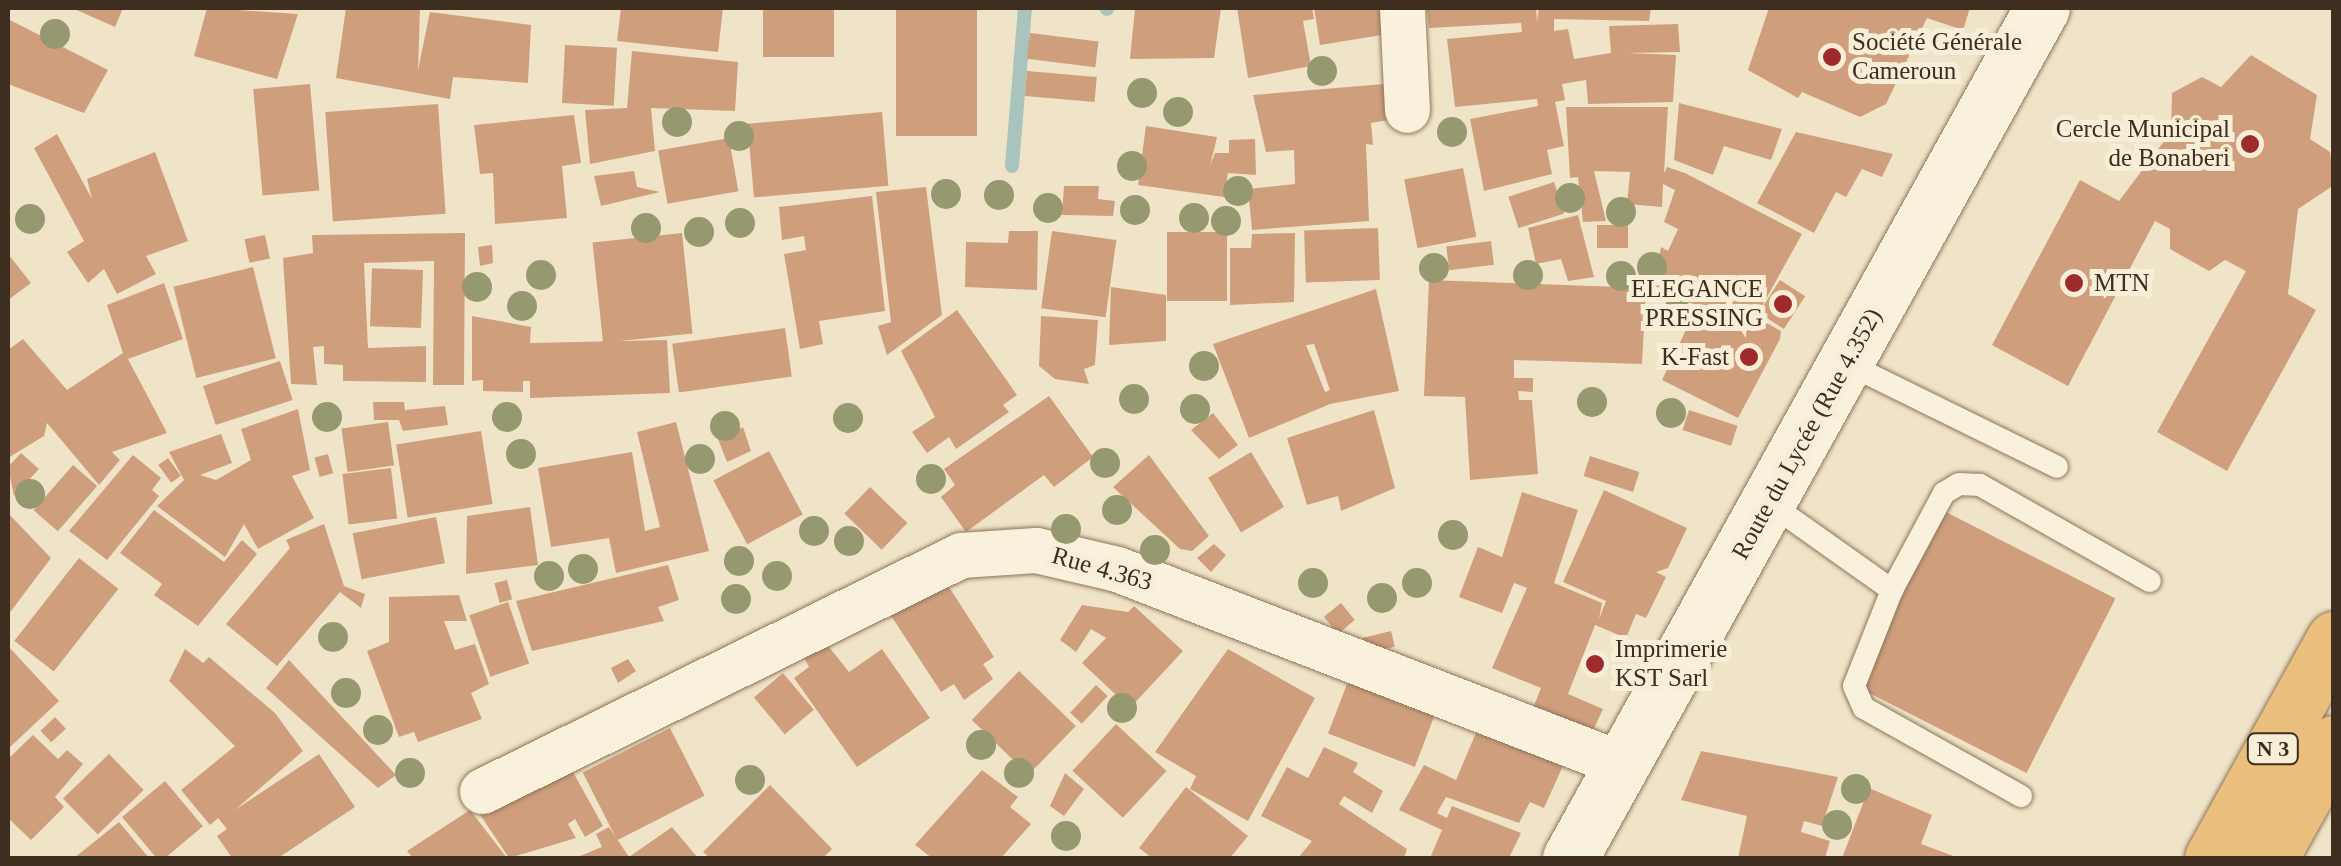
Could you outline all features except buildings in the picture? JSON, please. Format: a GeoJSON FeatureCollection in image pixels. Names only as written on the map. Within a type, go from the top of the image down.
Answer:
{"type":"FeatureCollection","features":[{"type":"Feature","properties":{"kind":"highway","name":"N 3"},"geometry":{"type":"LineString","coordinates":[[2212,858],[2334,639]]}},
{"type":"Feature","properties":{"kind":"highway"},"geometry":{"type":"LineString","coordinates":[[2270,858],[2334,743]]}},
{"type":"Feature","properties":{"kind":"main road","name":"Route du Lycée (Rue 4.352)"},"geometry":{"type":"LineString","coordinates":[[1570,858],[2042,8]]}},
{"type":"Feature","properties":{"kind":"street"},"geometry":{"type":"LineString","coordinates":[[1402,8],[1407,110]]}},
{"type":"Feature","properties":{"kind":"street","name":"Rue 4.363"},"geometry":{"type":"LineString","coordinates":[[482,791],[962,555],[1036,550],[1117,569],[1624,766]]}},
{"type":"Feature","properties":{"kind":"lane"},"geometry":{"type":"LineString","coordinates":[[1846,363],[2058,467]]}},
{"type":"Feature","properties":{"kind":"lane"},"geometry":{"type":"LineString","coordinates":[[2022,796],[1856,696],[1892,590],[1944,493],[1959,484],[1980,486],[2150,581]]}},
{"type":"Feature","properties":{"kind":"lane"},"geometry":{"type":"LineString","coordinates":[[1768,503],[1892,590]]}},
{"type":"Feature","properties":{"kind":"waterway"},"geometry":{"type":"LineString","coordinates":[[1012,166],[1025,8]]}},
{"type":"Feature","properties":{"kind":"place","name":"Société Générale Cameroun"},"geometry":{"type":"Point","coordinates":[1832,57]}},
{"type":"Feature","properties":{"kind":"place","name":"Cercle Municipal de Bonaberi"},"geometry":{"type":"Point","coordinates":[2250,144]}},
{"type":"Feature","properties":{"kind":"place","name":"MTN"},"geometry":{"type":"Point","coordinates":[2074,283]}},
{"type":"Feature","properties":{"kind":"place","name":"ELEGANCE PRESSING"},"geometry":{"type":"Point","coordinates":[1783,304]}},
{"type":"Feature","properties":{"kind":"place","name":"K-Fast"},"geometry":{"type":"Point","coordinates":[1749,357]}},
{"type":"Feature","properties":{"kind":"place","name":"Imprimerie KST Sarl"},"geometry":{"type":"Point","coordinates":[1595,664]}}]}
